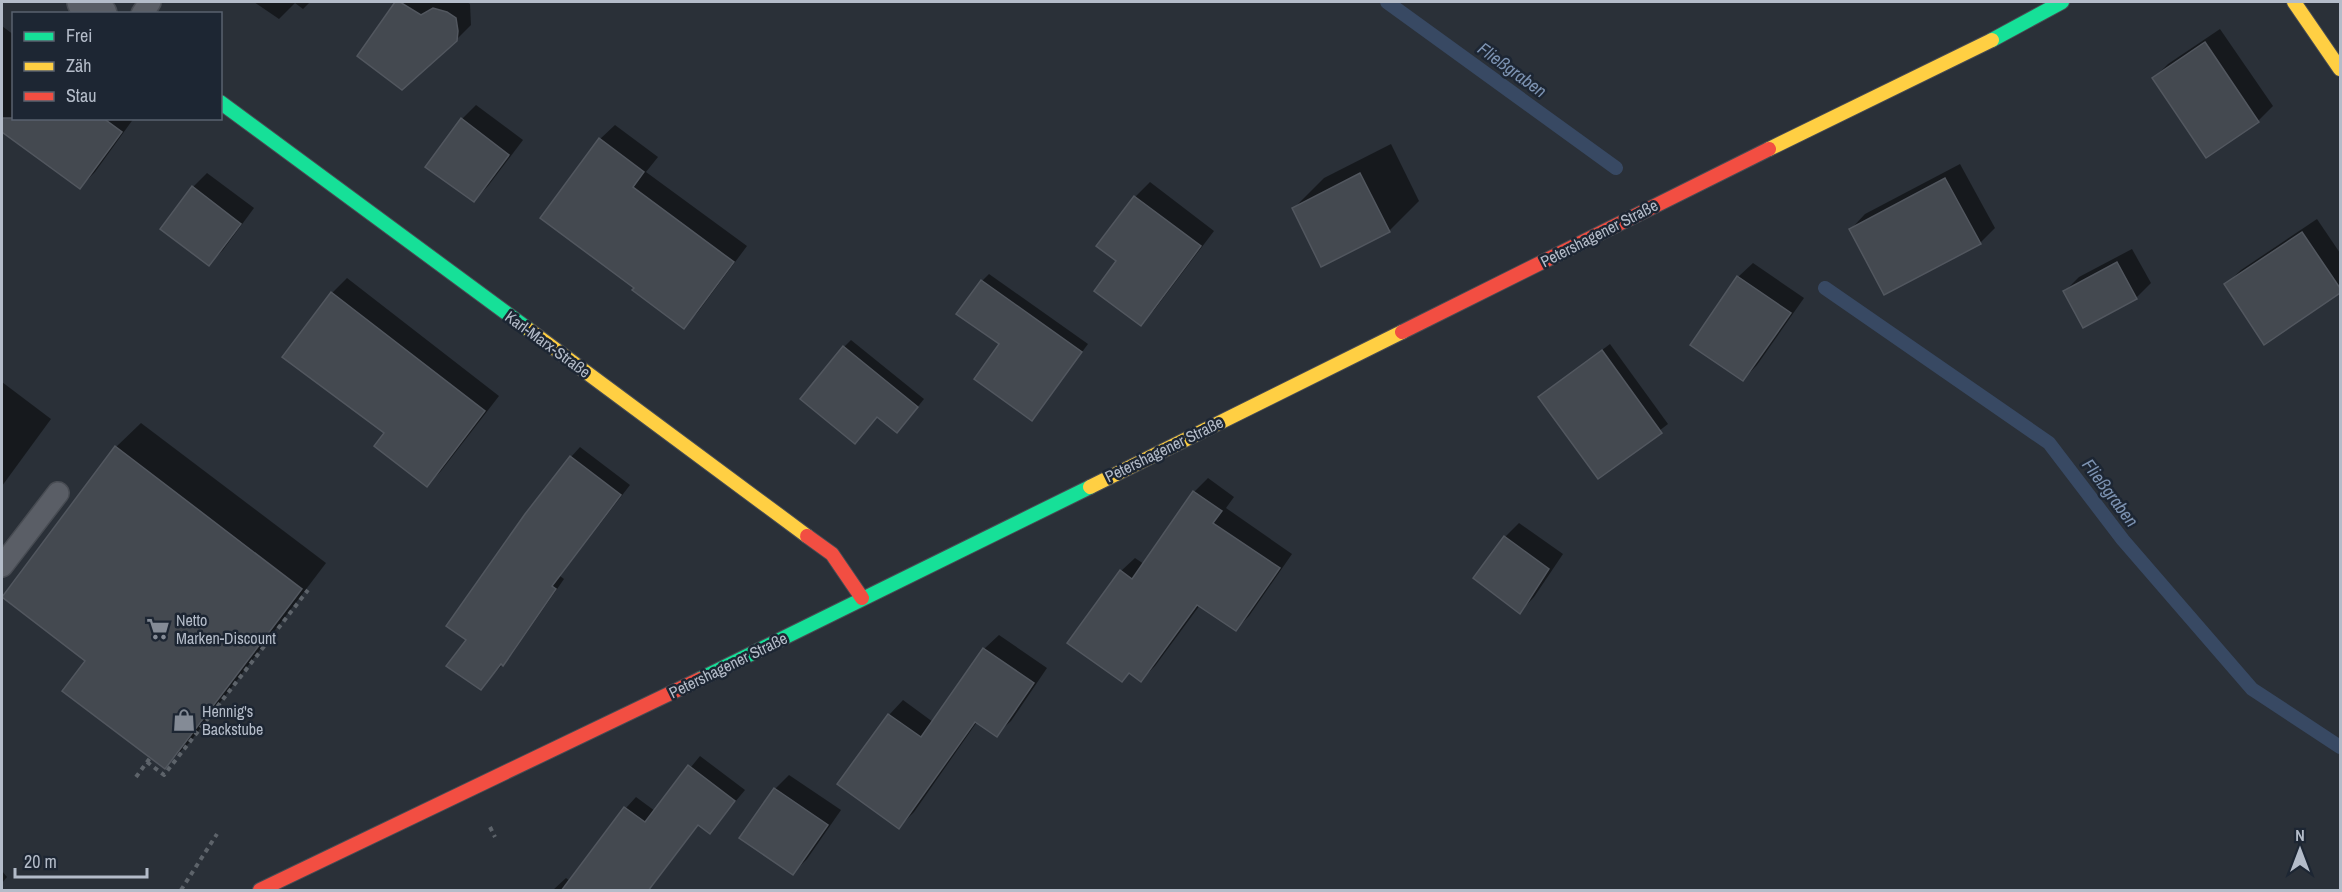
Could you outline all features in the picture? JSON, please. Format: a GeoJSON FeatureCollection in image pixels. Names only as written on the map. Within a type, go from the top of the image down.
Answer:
{"type":"FeatureCollection","features":[{"type":"Feature","properties":{"kind":"street"},"geometry":{"type":"LineString","coordinates":[[84,2],[97,12]]}},
{"type":"Feature","properties":{"kind":"street","name":"Petershagener Straße"},"geometry":{"type":"LineString","coordinates":[[261,890],[557,749],[1842,112],[1974,50],[2062,2]]}},
{"type":"Feature","properties":{"kind":"street"},"geometry":{"type":"LineString","coordinates":[[2294,2],[2340,69]]}},
{"type":"Feature","properties":{"kind":"street","name":"Karl-Marx-Straße"},"geometry":{"type":"LineString","coordinates":[[222,103],[832,554],[861,598]]}},
{"type":"Feature","properties":{"kind":"lane"},"geometry":{"type":"LineString","coordinates":[[2,566],[57,493]]}},
{"type":"Feature","properties":{"kind":"path"},"geometry":{"type":"LineString","coordinates":[[135,777],[149,760],[164,775],[308,590]]}},
{"type":"Feature","properties":{"kind":"path"},"geometry":{"type":"LineString","coordinates":[[490,827],[495,837]]}},
{"type":"Feature","properties":{"kind":"path"},"geometry":{"type":"LineString","coordinates":[[181,891],[217,834]]}},
{"type":"Feature","properties":{"kind":"building"},"geometry":{"type":"Polygon","coordinates":[[[395,2],[400,2],[421,15],[433,8],[447,12],[456,18],[458,31],[457,41],[402,90],[357,56],[395,2]]]}},
{"type":"Feature","properties":{"kind":"building"},"geometry":{"type":"Polygon","coordinates":[[[2205,42],[2259,122],[2206,158],[2152,78],[2205,42]]]}},
{"type":"Feature","properties":{"kind":"building"},"geometry":{"type":"Polygon","coordinates":[[[2,118],[12,118],[12,120],[106,120],[122,132],[80,189],[2,132],[2,118]]]}},
{"type":"Feature","properties":{"kind":"building"},"geometry":{"type":"Polygon","coordinates":[[[461,118],[509,155],[474,202],[425,167],[461,118]]]}},
{"type":"Feature","properties":{"kind":"building"},"geometry":{"type":"Polygon","coordinates":[[[599,138],[644,172],[633,187],[734,262],[684,329],[632,290],[634,288],[540,218],[599,138]]]}},
{"type":"Feature","properties":{"kind":"building"},"geometry":{"type":"Polygon","coordinates":[[[1360,173],[1390,232],[1321,267],[1292,208],[1360,173]]]}},
{"type":"Feature","properties":{"kind":"building"},"geometry":{"type":"Polygon","coordinates":[[[1945,178],[1981,244],[1884,295],[1849,229],[1945,178]]]}},
{"type":"Feature","properties":{"kind":"building"},"geometry":{"type":"Polygon","coordinates":[[[192,186],[241,224],[209,266],[160,229],[192,186]]]}},
{"type":"Feature","properties":{"kind":"building"},"geometry":{"type":"Polygon","coordinates":[[[1134,196],[1201,246],[1141,326],[1094,291],[1116,261],[1096,246],[1134,196]]]}},
{"type":"Feature","properties":{"kind":"building"},"geometry":{"type":"Polygon","coordinates":[[[2302,232],[2340,288],[2340,293],[2264,345],[2224,284],[2302,232]]]}},
{"type":"Feature","properties":{"kind":"building"},"geometry":{"type":"Polygon","coordinates":[[[2117,262],[2137,299],[2083,328],[2063,291],[2117,262]]]}},
{"type":"Feature","properties":{"kind":"building"},"geometry":{"type":"Polygon","coordinates":[[[1737,276],[1791,313],[1743,381],[1690,345],[1737,276]]]}},
{"type":"Feature","properties":{"kind":"building"},"geometry":{"type":"Polygon","coordinates":[[[981,280],[1082,352],[1032,421],[974,379],[999,344],[956,314],[981,280]]]}},
{"type":"Feature","properties":{"kind":"building"},"geometry":{"type":"Polygon","coordinates":[[[331,292],[485,411],[427,487],[374,446],[384,433],[282,357],[331,292]]]}},
{"type":"Feature","properties":{"kind":"building"},"geometry":{"type":"Polygon","coordinates":[[[843,346],[918,407],[897,433],[877,417],[855,444],[800,399],[843,346]]]}},
{"type":"Feature","properties":{"kind":"building"},"geometry":{"type":"Polygon","coordinates":[[[1602,350],[1662,433],[1598,479],[1538,397],[1602,350]]]}},
{"type":"Feature","properties":{"kind":"building","name":"Netto Marken-Discount"},"geometry":{"type":"Polygon","coordinates":[[[115,446],[302,589],[165,769],[62,691],[85,661],[2,597],[115,446]]]}},
{"type":"Feature","properties":{"kind":"building"},"geometry":{"type":"Polygon","coordinates":[[[570,456],[621,495],[552,586],[556,589],[503,666],[501,664],[481,690],[446,666],[466,640],[446,626],[525,514],[570,456]]]}},
{"type":"Feature","properties":{"kind":"building"},"geometry":{"type":"Polygon","coordinates":[[[1193,491],[1222,511],[1213,523],[1280,568],[1236,631],[1197,605],[1141,682],[1129,673],[1122,682],[1067,643],[1120,570],[1132,579],[1193,491]]]}},
{"type":"Feature","properties":{"kind":"building"},"geometry":{"type":"Polygon","coordinates":[[[1504,536],[1549,569],[1520,614],[1473,578],[1504,536]]]}},
{"type":"Feature","properties":{"kind":"building"},"geometry":{"type":"Polygon","coordinates":[[[983,648],[1034,683],[997,737],[975,722],[899,829],[837,784],[888,714],[921,737],[983,648]]]}},
{"type":"Feature","properties":{"kind":"building"},"geometry":{"type":"Polygon","coordinates":[[[688,765],[735,801],[710,834],[698,825],[648,891],[561,891],[624,807],[645,822],[688,765]]]}},
{"type":"Feature","properties":{"kind":"building"},"geometry":{"type":"Polygon","coordinates":[[[774,788],[828,825],[793,875],[739,838],[774,788]]]}},
{"type":"Feature","properties":{"kind":"waterway","name":"Fließgraben"},"geometry":{"type":"LineString","coordinates":[[1387,2],[1616,168]]}},
{"type":"Feature","properties":{"kind":"waterway","name":"Fließgraben"},"geometry":{"type":"LineString","coordinates":[[1825,288],[2049,443],[2123,540],[2252,689],[2340,747]]}},
{"type":"Feature","properties":{"kind":"traffic: fast"},"geometry":{"type":"LineString","coordinates":[[1992,40],[2062,2]]}},
{"type":"Feature","properties":{"kind":"traffic: fast"},"geometry":{"type":"LineString","coordinates":[[222,103],[528,329]]}},
{"type":"Feature","properties":{"kind":"traffic: fast"},"geometry":{"type":"LineString","coordinates":[[700,679],[1090,487]]}},
{"type":"Feature","properties":{"kind":"traffic: slow"},"geometry":{"type":"LineString","coordinates":[[2294,2],[2340,69]]}},
{"type":"Feature","properties":{"kind":"traffic: slow"},"geometry":{"type":"LineString","coordinates":[[1769,149],[1992,40]]}},
{"type":"Feature","properties":{"kind":"traffic: slow"},"geometry":{"type":"LineString","coordinates":[[528,329],[807,536]]}},
{"type":"Feature","properties":{"kind":"traffic: slow"},"geometry":{"type":"LineString","coordinates":[[1090,487],[1402,332]]}},
{"type":"Feature","properties":{"kind":"traffic: jam"},"geometry":{"type":"LineString","coordinates":[[1402,332],[1769,149]]}},
{"type":"Feature","properties":{"kind":"traffic: jam"},"geometry":{"type":"LineString","coordinates":[[807,536],[832,554],[862,598]]}},
{"type":"Feature","properties":{"kind":"traffic: jam"},"geometry":{"type":"LineString","coordinates":[[260,890],[700,679]]}},
{"type":"Feature","properties":{"kind":"place","name":"Netto Marken-Discount"},"geometry":{"type":"Point","coordinates":[158,629]}},
{"type":"Feature","properties":{"kind":"place","name":"Hennig's Backstube"},"geometry":{"type":"Point","coordinates":[184,720]}}]}
